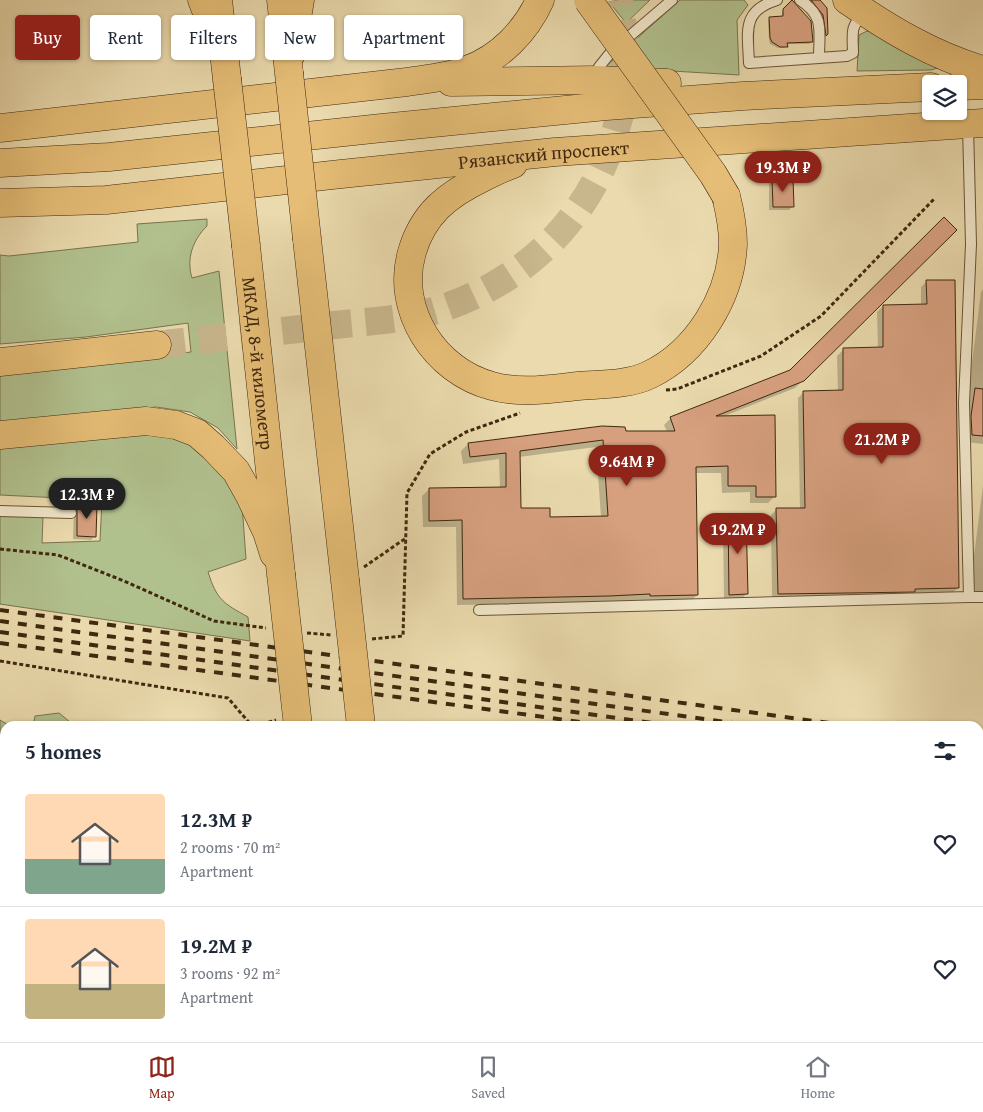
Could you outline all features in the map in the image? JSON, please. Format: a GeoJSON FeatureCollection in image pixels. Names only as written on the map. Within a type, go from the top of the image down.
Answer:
{"type":"FeatureCollection","features":[{"type":"Feature","properties":{"kind":"main road"},"geometry":{"type":"LineString","coordinates":[[202,0],[216,32],[227,79]]}},
{"type":"Feature","properties":{"kind":"main road","name":"МКАД, 8-й километр"},"geometry":{"type":"LineString","coordinates":[[218,0],[297,721]]}},
{"type":"Feature","properties":{"kind":"main road"},"geometry":{"type":"LineString","coordinates":[[281,0],[359,721]]}},
{"type":"Feature","properties":{"kind":"main road"},"geometry":{"type":"LineString","coordinates":[[289,72],[300,0]]}},
{"type":"Feature","properties":{"kind":"main road"},"geometry":{"type":"LineString","coordinates":[[0,128],[407,82],[467,70],[489,59],[513,41],[527,24],[540,0]]}},
{"type":"Feature","properties":{"kind":"main road"},"geometry":{"type":"LineString","coordinates":[[555,152],[506,166],[463,187],[448,198],[434,210],[423,225],[415,242],[410,260],[409,296],[413,314],[421,331],[444,360],[475,380],[492,386],[531,391],[626,381],[648,375],[668,363],[701,333],[723,291],[730,268],[733,244],[726,196],[713,174],[588,0]]}},
{"type":"Feature","properties":{"kind":"main road"},"geometry":{"type":"LineString","coordinates":[[857,7],[920,45],[963,64],[983,70]]}},
{"type":"Feature","properties":{"kind":"main road"},"geometry":{"type":"LineString","coordinates":[[407,82],[596,80],[694,85],[743,96]]}},
{"type":"Feature","properties":{"kind":"main road"},"geometry":{"type":"LineString","coordinates":[[967,86],[983,85]]}},
{"type":"Feature","properties":{"kind":"main road"},"geometry":{"type":"LineString","coordinates":[[0,163],[109,157],[606,106],[743,96],[922,88]]}},
{"type":"Feature","properties":{"kind":"main road"},"geometry":{"type":"LineString","coordinates":[[0,114],[35,123]]}},
{"type":"Feature","properties":{"kind":"main road","name":"Рязанский проспект"},"geometry":{"type":"LineString","coordinates":[[3,204],[106,200],[555,152],[976,124]]}},
{"type":"Feature","properties":{"kind":"main road"},"geometry":{"type":"LineString","coordinates":[[0,362],[157,345]]}},
{"type":"Feature","properties":{"kind":"main road"},"geometry":{"type":"LineString","coordinates":[[0,435],[146,421],[176,424],[197,433],[236,471],[267,532],[281,574]]}},
{"type":"Feature","properties":{"kind":"lane"},"geometry":{"type":"LineString","coordinates":[[596,80],[599,66],[611,52],[672,0]]}},
{"type":"Feature","properties":{"kind":"lane"},"geometry":{"type":"LineString","coordinates":[[777,0],[756,4],[747,24],[749,63],[847,56],[853,53],[853,26],[859,18],[857,7]]}},
{"type":"Feature","properties":{"kind":"lane"},"geometry":{"type":"LineString","coordinates":[[800,0],[810,6],[819,18],[819,58]]}},
{"type":"Feature","properties":{"kind":"lane"},"geometry":{"type":"LineString","coordinates":[[969,596],[964,403],[976,124]]}},
{"type":"Feature","properties":{"kind":"lane"},"geometry":{"type":"LineString","coordinates":[[0,511],[71,513]]}},
{"type":"Feature","properties":{"kind":"lane"},"geometry":{"type":"LineString","coordinates":[[479,610],[983,597]]}},
{"type":"Feature","properties":{"kind":"path"},"geometry":{"type":"LineString","coordinates":[[658,392],[677,389],[761,356],[821,316],[935,198]]}},
{"type":"Feature","properties":{"kind":"path"},"geometry":{"type":"LineString","coordinates":[[369,640],[403,636],[407,493],[430,454],[466,432],[526,410]]}},
{"type":"Feature","properties":{"kind":"path"},"geometry":{"type":"LineString","coordinates":[[344,580],[406,538]]}},
{"type":"Feature","properties":{"kind":"path"},"geometry":{"type":"LineString","coordinates":[[0,549],[58,555],[124,581],[214,621],[271,628]]}},
{"type":"Feature","properties":{"kind":"path"},"geometry":{"type":"LineString","coordinates":[[300,632],[339,636]]}},
{"type":"Feature","properties":{"kind":"path"},"geometry":{"type":"LineString","coordinates":[[0,661],[228,698],[248,721]]}},
{"type":"Feature","properties":{"kind":"green space"},"geometry":{"type":"Polygon","coordinates":[[[619,0],[650,0],[626,23],[609,2],[619,0]]]}},
{"type":"Feature","properties":{"kind":"green space"},"geometry":{"type":"Polygon","coordinates":[[[680,0],[744,0],[748,5],[737,20],[739,75],[605,67],[680,0]]]}},
{"type":"Feature","properties":{"kind":"green space"},"geometry":{"type":"Polygon","coordinates":[[[867,31],[877,32],[941,67],[931,70],[857,71],[859,35],[867,31]]]}},
{"type":"Feature","properties":{"kind":"green space"},"geometry":{"type":"Polygon","coordinates":[[[207,219],[207,226],[198,237],[190,256],[190,271],[192,278],[219,271],[237,449],[218,428],[190,412],[156,407],[0,423],[0,374],[191,352],[188,323],[86,337],[0,344],[0,255],[9,256],[138,242],[137,224],[207,219]]]}},
{"type":"Feature","properties":{"kind":"green space"},"geometry":{"type":"Polygon","coordinates":[[[172,430],[209,451],[242,504],[246,559],[208,572],[222,600],[248,617],[250,641],[0,604],[0,516],[43,517],[42,543],[100,541],[102,500],[0,495],[0,443],[172,430]]]}},
{"type":"Feature","properties":{"kind":"green space"},"geometry":{"type":"Polygon","coordinates":[[[59,713],[69,721],[34,721],[35,716],[59,713]]]}},
{"type":"Feature","properties":{"kind":"building"},"geometry":{"type":"Polygon","coordinates":[[[792,0],[811,21],[813,42],[787,43],[788,47],[780,47],[772,42],[770,38],[769,17],[783,16],[783,9],[792,0]]]}},
{"type":"Feature","properties":{"kind":"building"},"geometry":{"type":"Polygon","coordinates":[[[811,0],[820,0],[827,8],[828,34],[826,36],[823,15],[811,0]]]}},
{"type":"Feature","properties":{"kind":"building"},"geometry":{"type":"Polygon","coordinates":[[[793,178],[794,207],[773,207],[772,179],[793,178]]]}},
{"type":"Feature","properties":{"kind":"building"},"geometry":{"type":"Polygon","coordinates":[[[944,217],[957,230],[804,381],[716,416],[775,415],[776,497],[756,497],[756,486],[728,486],[728,466],[696,467],[698,595],[650,596],[650,594],[463,599],[462,520],[429,521],[429,488],[506,487],[506,453],[470,457],[468,443],[602,426],[625,427],[626,431],[675,431],[670,417],[790,370],[944,217]],[[603,440],[520,451],[521,508],[550,508],[550,517],[608,516],[603,440]]]}},
{"type":"Feature","properties":{"kind":"building"},"geometry":{"type":"Polygon","coordinates":[[[926,280],[955,280],[959,588],[915,589],[915,592],[778,594],[776,508],[805,508],[803,391],[843,390],[843,348],[883,347],[883,305],[927,304],[926,280]]]}},
{"type":"Feature","properties":{"kind":"building"},"geometry":{"type":"Polygon","coordinates":[[[975,388],[983,389],[983,436],[972,435],[971,416],[975,388]]]}},
{"type":"Feature","properties":{"kind":"building"},"geometry":{"type":"Polygon","coordinates":[[[77,504],[97,505],[96,537],[77,536],[77,504]]]}},
{"type":"Feature","properties":{"kind":"building"},"geometry":{"type":"Polygon","coordinates":[[[728,515],[746,515],[748,594],[729,595],[728,515]]]}},
{"type":"Feature","properties":{"kind":"tunnel"},"geometry":{"type":"LineString","coordinates":[[157,345],[389,320],[417,315],[443,308],[472,296],[499,282],[525,265],[568,223],[600,171],[612,142],[621,109],[625,84],[625,47],[619,0]]}},
{"type":"Feature","properties":{"kind":"railway"},"geometry":{"type":"LineString","coordinates":[[0,610],[814,721]]}},
{"type":"Feature","properties":{"kind":"railway"},"geometry":{"type":"LineString","coordinates":[[0,621],[718,721]]}},
{"type":"Feature","properties":{"kind":"railway"},"geometry":{"type":"LineString","coordinates":[[0,632],[639,721]]}},
{"type":"Feature","properties":{"kind":"railway"},"geometry":{"type":"LineString","coordinates":[[0,643],[573,721]]}}]}
